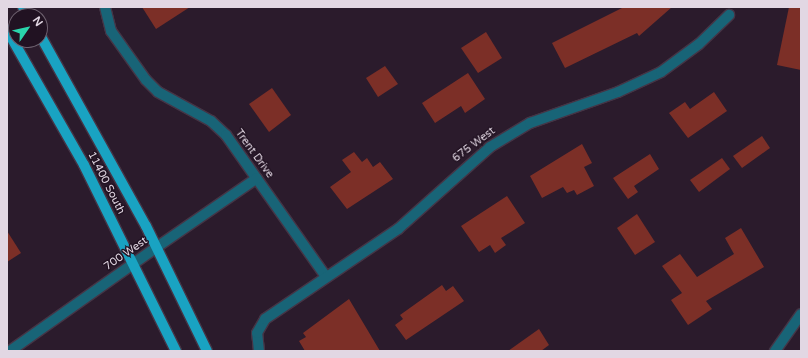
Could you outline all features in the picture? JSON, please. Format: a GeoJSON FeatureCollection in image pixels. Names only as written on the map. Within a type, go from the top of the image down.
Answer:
{"type":"FeatureCollection","features":[{"type":"Feature","properties":{"kind":"main road","name":"11400 South"},"geometry":{"type":"LineString","coordinates":[[7,30],[84,166],[176,351]]}},
{"type":"Feature","properties":{"kind":"main road","name":"11400 South"},"geometry":{"type":"LineString","coordinates":[[47,48],[157,247],[207,351]]}},
{"type":"Feature","properties":{"kind":"street","name":"Trent Drive"},"geometry":{"type":"LineString","coordinates":[[105,7],[112,31],[146,80],[158,92],[211,121],[226,135],[326,278]]}},
{"type":"Feature","properties":{"kind":"street","name":"675 West"},"geometry":{"type":"LineString","coordinates":[[259,351],[257,333],[266,319],[398,229],[471,161],[509,134],[654,76],[699,44],[729,15]]}},
{"type":"Feature","properties":{"kind":"street","name":"700 West"},"geometry":{"type":"LineString","coordinates":[[10,351],[132,264],[257,178]]}},
{"type":"Feature","properties":{"kind":"street"},"geometry":{"type":"LineString","coordinates":[[775,351],[801,314]]}},
{"type":"Feature","properties":{"kind":"building"},"geometry":{"type":"Polygon","coordinates":[[[142,7],[190,7],[156,29],[142,7]]]}},
{"type":"Feature","properties":{"kind":"building"},"geometry":{"type":"Polygon","coordinates":[[[624,7],[672,7],[639,36],[637,33],[565,68],[552,43],[624,7]]]}},
{"type":"Feature","properties":{"kind":"building"},"geometry":{"type":"Polygon","coordinates":[[[789,7],[801,7],[801,70],[777,65],[789,7]]]}},
{"type":"Feature","properties":{"kind":"building"},"geometry":{"type":"Polygon","coordinates":[[[486,32],[502,58],[478,73],[461,48],[486,32]]]}},
{"type":"Feature","properties":{"kind":"building"},"geometry":{"type":"Polygon","coordinates":[[[385,66],[398,84],[378,97],[366,78],[385,66]]]}},
{"type":"Feature","properties":{"kind":"building"},"geometry":{"type":"Polygon","coordinates":[[[468,73],[485,99],[465,113],[461,106],[435,123],[422,103],[468,73]]]}},
{"type":"Feature","properties":{"kind":"building"},"geometry":{"type":"Polygon","coordinates":[[[272,88],[291,115],[269,132],[249,104],[272,88]]]}},
{"type":"Feature","properties":{"kind":"building"},"geometry":{"type":"Polygon","coordinates":[[[714,92],[727,111],[688,138],[669,113],[685,102],[690,109],[714,92]]]}},
{"type":"Feature","properties":{"kind":"building"},"geometry":{"type":"Polygon","coordinates":[[[762,136],[770,148],[742,168],[733,156],[762,136]]]}},
{"type":"Feature","properties":{"kind":"building"},"geometry":{"type":"Polygon","coordinates":[[[582,144],[592,163],[584,167],[594,186],[577,195],[574,190],[567,193],[563,187],[542,198],[530,176],[582,144]]]}},
{"type":"Feature","properties":{"kind":"building"},"geometry":{"type":"Polygon","coordinates":[[[354,152],[362,162],[367,158],[373,167],[380,162],[393,179],[347,209],[330,187],[351,172],[342,160],[354,152]]]}},
{"type":"Feature","properties":{"kind":"building"},"geometry":{"type":"Polygon","coordinates":[[[650,154],[659,169],[634,186],[638,192],[628,199],[613,178],[650,154]]]}},
{"type":"Feature","properties":{"kind":"building"},"geometry":{"type":"Polygon","coordinates":[[[722,158],[730,169],[699,192],[690,180],[722,158]]]}},
{"type":"Feature","properties":{"kind":"building"},"geometry":{"type":"Polygon","coordinates":[[[507,196],[525,223],[501,238],[506,245],[495,253],[490,245],[479,252],[461,226],[507,196]]]}},
{"type":"Feature","properties":{"kind":"building"},"geometry":{"type":"Polygon","coordinates":[[[637,214],[655,242],[635,255],[617,228],[637,214]]]}},
{"type":"Feature","properties":{"kind":"building"},"geometry":{"type":"Polygon","coordinates":[[[741,228],[764,267],[706,301],[712,309],[688,325],[671,300],[682,293],[662,266],[680,254],[697,277],[734,254],[725,238],[741,228]]]}},
{"type":"Feature","properties":{"kind":"building"},"geometry":{"type":"Polygon","coordinates":[[[7,231],[21,253],[7,262],[7,231]]]}},
{"type":"Feature","properties":{"kind":"building"},"geometry":{"type":"Polygon","coordinates":[[[442,285],[446,291],[453,286],[464,301],[406,340],[395,325],[403,319],[400,315],[442,285]]]}},
{"type":"Feature","properties":{"kind":"building"},"geometry":{"type":"Polygon","coordinates":[[[349,299],[380,351],[305,351],[299,341],[306,337],[303,333],[349,299]]]}},
{"type":"Feature","properties":{"kind":"building"},"geometry":{"type":"Polygon","coordinates":[[[539,329],[549,345],[541,351],[508,351],[539,329]]]}}]}
